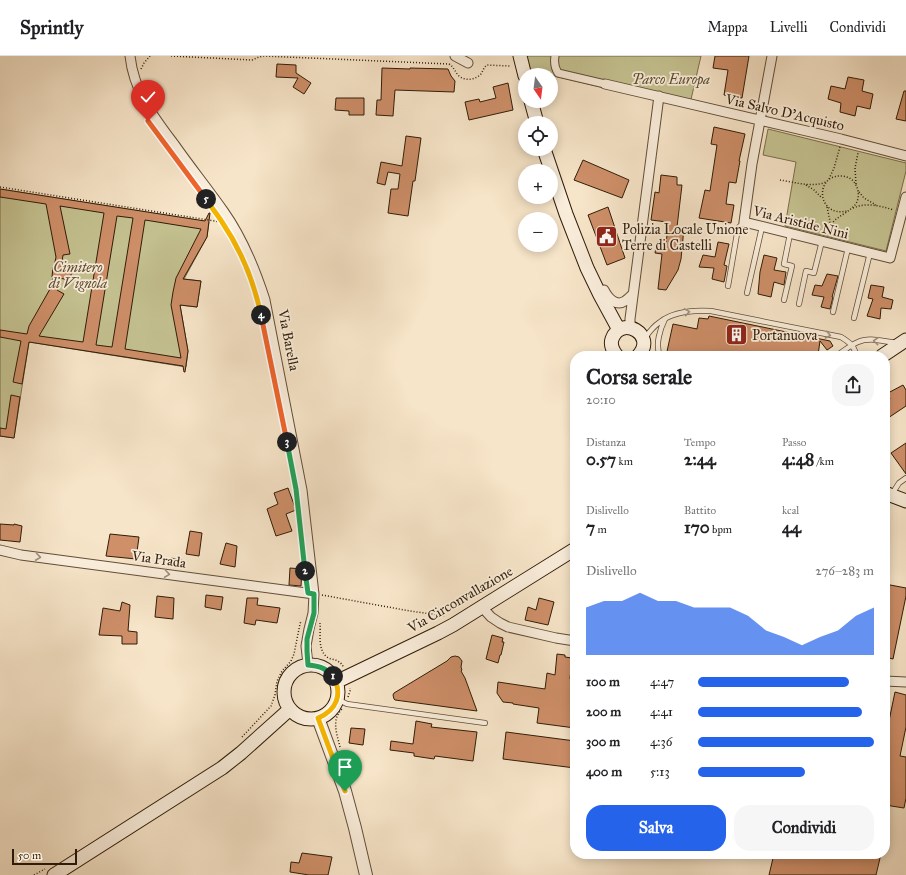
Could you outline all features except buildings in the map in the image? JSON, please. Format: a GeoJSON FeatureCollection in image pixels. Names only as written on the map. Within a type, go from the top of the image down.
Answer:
{"type":"FeatureCollection","features":[{"type":"Feature","properties":{"kind":"main road"},"geometry":{"type":"LineString","coordinates":[[546,156],[566,214],[587,268],[600,295],[624,329]]}},
{"type":"Feature","properties":{"kind":"main road"},"geometry":{"type":"LineString","coordinates":[[614,351],[612,341],[616,333],[624,329],[634,329],[638,331],[644,339],[644,348],[642,351]]}},
{"type":"Feature","properties":{"kind":"main road"},"geometry":{"type":"LineString","coordinates":[[890,351],[904,342]]}},
{"type":"Feature","properties":{"kind":"main road"},"geometry":{"type":"LineString","coordinates":[[890,495],[906,501]]}},
{"type":"Feature","properties":{"kind":"main road","name":"Via Circonvallazione"},"geometry":{"type":"LineString","coordinates":[[336,682],[453,625],[481,606],[570,552]]}},
{"type":"Feature","properties":{"kind":"main road"},"geometry":{"type":"LineString","coordinates":[[315,665],[322,667],[333,676],[336,682],[338,690],[337,699],[334,706],[330,711],[318,718],[300,716],[290,709],[286,702],[285,686],[288,678],[300,667],[315,665]]}},
{"type":"Feature","properties":{"kind":"main road"},"geometry":{"type":"LineString","coordinates":[[51,871],[222,768],[290,709]]}},
{"type":"Feature","properties":{"kind":"street","name":"Via Barella"},"geometry":{"type":"LineString","coordinates":[[130,56],[133,76],[146,105],[158,124],[225,213],[238,234],[251,260],[265,300],[302,490],[314,594],[314,613],[307,639],[308,665]]}},
{"type":"Feature","properties":{"kind":"street"},"geometry":{"type":"LineString","coordinates":[[455,56],[468,63]]}},
{"type":"Feature","properties":{"kind":"street","name":"Via Salvo D'Acquisto"},"geometry":{"type":"LineString","coordinates":[[555,56],[555,67],[558,72],[841,139],[906,156]]}},
{"type":"Feature","properties":{"kind":"street","name":"Via Aristide Nini"},"geometry":{"type":"LineString","coordinates":[[772,56],[752,164],[744,222],[890,258],[906,197]]}},
{"type":"Feature","properties":{"kind":"street"},"geometry":{"type":"LineString","coordinates":[[624,329],[630,319],[659,96]]}},
{"type":"Feature","properties":{"kind":"street"},"geometry":{"type":"LineString","coordinates":[[587,268],[597,274],[606,294],[613,302],[624,302],[633,294]]}},
{"type":"Feature","properties":{"kind":"street","name":"Via Prada"},"geometry":{"type":"LineString","coordinates":[[0,550],[21,555],[314,594]]}},
{"type":"Feature","properties":{"kind":"street"},"geometry":{"type":"LineString","coordinates":[[481,606],[491,617],[508,627],[570,640]]}},
{"type":"Feature","properties":{"kind":"street"},"geometry":{"type":"LineString","coordinates":[[890,681],[906,682]]}},
{"type":"Feature","properties":{"kind":"street"},"geometry":{"type":"LineString","coordinates":[[318,718],[345,791],[366,875]]}},
{"type":"Feature","properties":{"kind":"lane"},"geometry":{"type":"LineString","coordinates":[[728,286],[738,228],[744,222]]}},
{"type":"Feature","properties":{"kind":"lane"},"geometry":{"type":"LineString","coordinates":[[747,294],[762,227]]}},
{"type":"Feature","properties":{"kind":"lane"},"geometry":{"type":"LineString","coordinates":[[784,300],[792,266],[784,264],[790,234]]}},
{"type":"Feature","properties":{"kind":"lane"},"geometry":{"type":"LineString","coordinates":[[799,304],[806,271],[814,273],[824,242]]}},
{"type":"Feature","properties":{"kind":"lane"},"geometry":{"type":"LineString","coordinates":[[833,312],[848,248]]}},
{"type":"Feature","properties":{"kind":"lane"},"geometry":{"type":"LineString","coordinates":[[854,318],[870,253]]}},
{"type":"Feature","properties":{"kind":"lane"},"geometry":{"type":"LineString","coordinates":[[644,339],[651,330],[665,318],[682,312],[711,311],[841,337],[853,345],[855,351]]}},
{"type":"Feature","properties":{"kind":"lane"},"geometry":{"type":"LineString","coordinates":[[659,351],[659,334],[665,318]]}},
{"type":"Feature","properties":{"kind":"lane"},"geometry":{"type":"LineString","coordinates":[[844,351],[858,342],[867,340],[904,342]]}},
{"type":"Feature","properties":{"kind":"lane"},"geometry":{"type":"LineString","coordinates":[[890,492],[906,478]]}},
{"type":"Feature","properties":{"kind":"lane"},"geometry":{"type":"LineString","coordinates":[[337,699],[346,704],[485,723]]}},
{"type":"Feature","properties":{"kind":"path"},"geometry":{"type":"LineString","coordinates":[[170,56],[252,60],[264,56],[449,64],[454,68],[459,76],[465,79],[476,78],[482,74],[484,68],[489,65],[512,66],[518,70]]}},
{"type":"Feature","properties":{"kind":"path"},"geometry":{"type":"LineString","coordinates":[[830,228],[830,221],[822,197],[823,189],[834,168],[841,139]]}},
{"type":"Feature","properties":{"kind":"path"},"geometry":{"type":"LineString","coordinates":[[860,144],[855,168],[856,184],[860,194],[864,198],[880,206],[902,213]]}},
{"type":"Feature","properties":{"kind":"path"},"geometry":{"type":"LineString","coordinates":[[780,180],[805,184],[819,184],[835,176],[840,176],[849,178],[856,184]]}},
{"type":"Feature","properties":{"kind":"path"},"geometry":{"type":"LineString","coordinates":[[805,184],[814,190],[824,201]]}},
{"type":"Feature","properties":{"kind":"path"},"geometry":{"type":"LineString","coordinates":[[0,186],[222,222]]}},
{"type":"Feature","properties":{"kind":"path"},"geometry":{"type":"LineString","coordinates":[[851,209],[858,198],[858,190]]}},
{"type":"Feature","properties":{"kind":"path"},"geometry":{"type":"LineString","coordinates":[[824,242],[835,220],[847,211],[864,205],[880,206]]}},
{"type":"Feature","properties":{"kind":"path"},"geometry":{"type":"LineString","coordinates":[[826,206],[838,212],[847,211]]}},
{"type":"Feature","properties":{"kind":"path"},"geometry":{"type":"LineString","coordinates":[[314,594],[410,611],[448,616]]}},
{"type":"Feature","properties":{"kind":"path"},"geometry":{"type":"LineString","coordinates":[[240,739],[271,706],[275,695],[277,681],[294,654],[300,624],[303,618]]}},
{"type":"Feature","properties":{"kind":"path"},"geometry":{"type":"LineString","coordinates":[[34,875],[51,871]]}},
{"type":"Feature","properties":{"kind":"green space","name":"Parco Europa"},"geometry":{"type":"Polygon","coordinates":[[[524,56],[701,56],[689,108],[558,77],[558,68],[528,68],[524,56]]]}},
{"type":"Feature","properties":{"kind":"green space"},"geometry":{"type":"Polygon","coordinates":[[[768,129],[906,163],[906,171],[886,251],[785,226],[796,162],[763,155],[768,129]]]}},
{"type":"Feature","properties":{"kind":"green space","name":"Cimitero di Vignola"},"geometry":{"type":"Polygon","coordinates":[[[0,189],[209,222],[207,237],[184,279],[201,281],[197,307],[180,305],[188,351],[186,367],[29,342],[14,438],[0,436],[0,189]]]}},
{"type":"Feature","properties":{"kind":"place","name":"Polizia Locale Unione Terre di Castelli"},"geometry":{"type":"Point","coordinates":[607,237]}},
{"type":"Feature","properties":{"kind":"place","name":"Portanuova"},"geometry":{"type":"Point","coordinates":[736,335]}},
{"type":"Feature","properties":{"kind":"route"},"geometry":{"type":"LineString","coordinates":[[148,121],[222,222],[236,244],[253,284],[296,489],[308,593],[314,594],[314,613],[306,646],[308,665],[322,667],[333,676],[336,682],[338,690],[337,699],[334,706],[330,711],[318,718],[345,791]]}}]}
